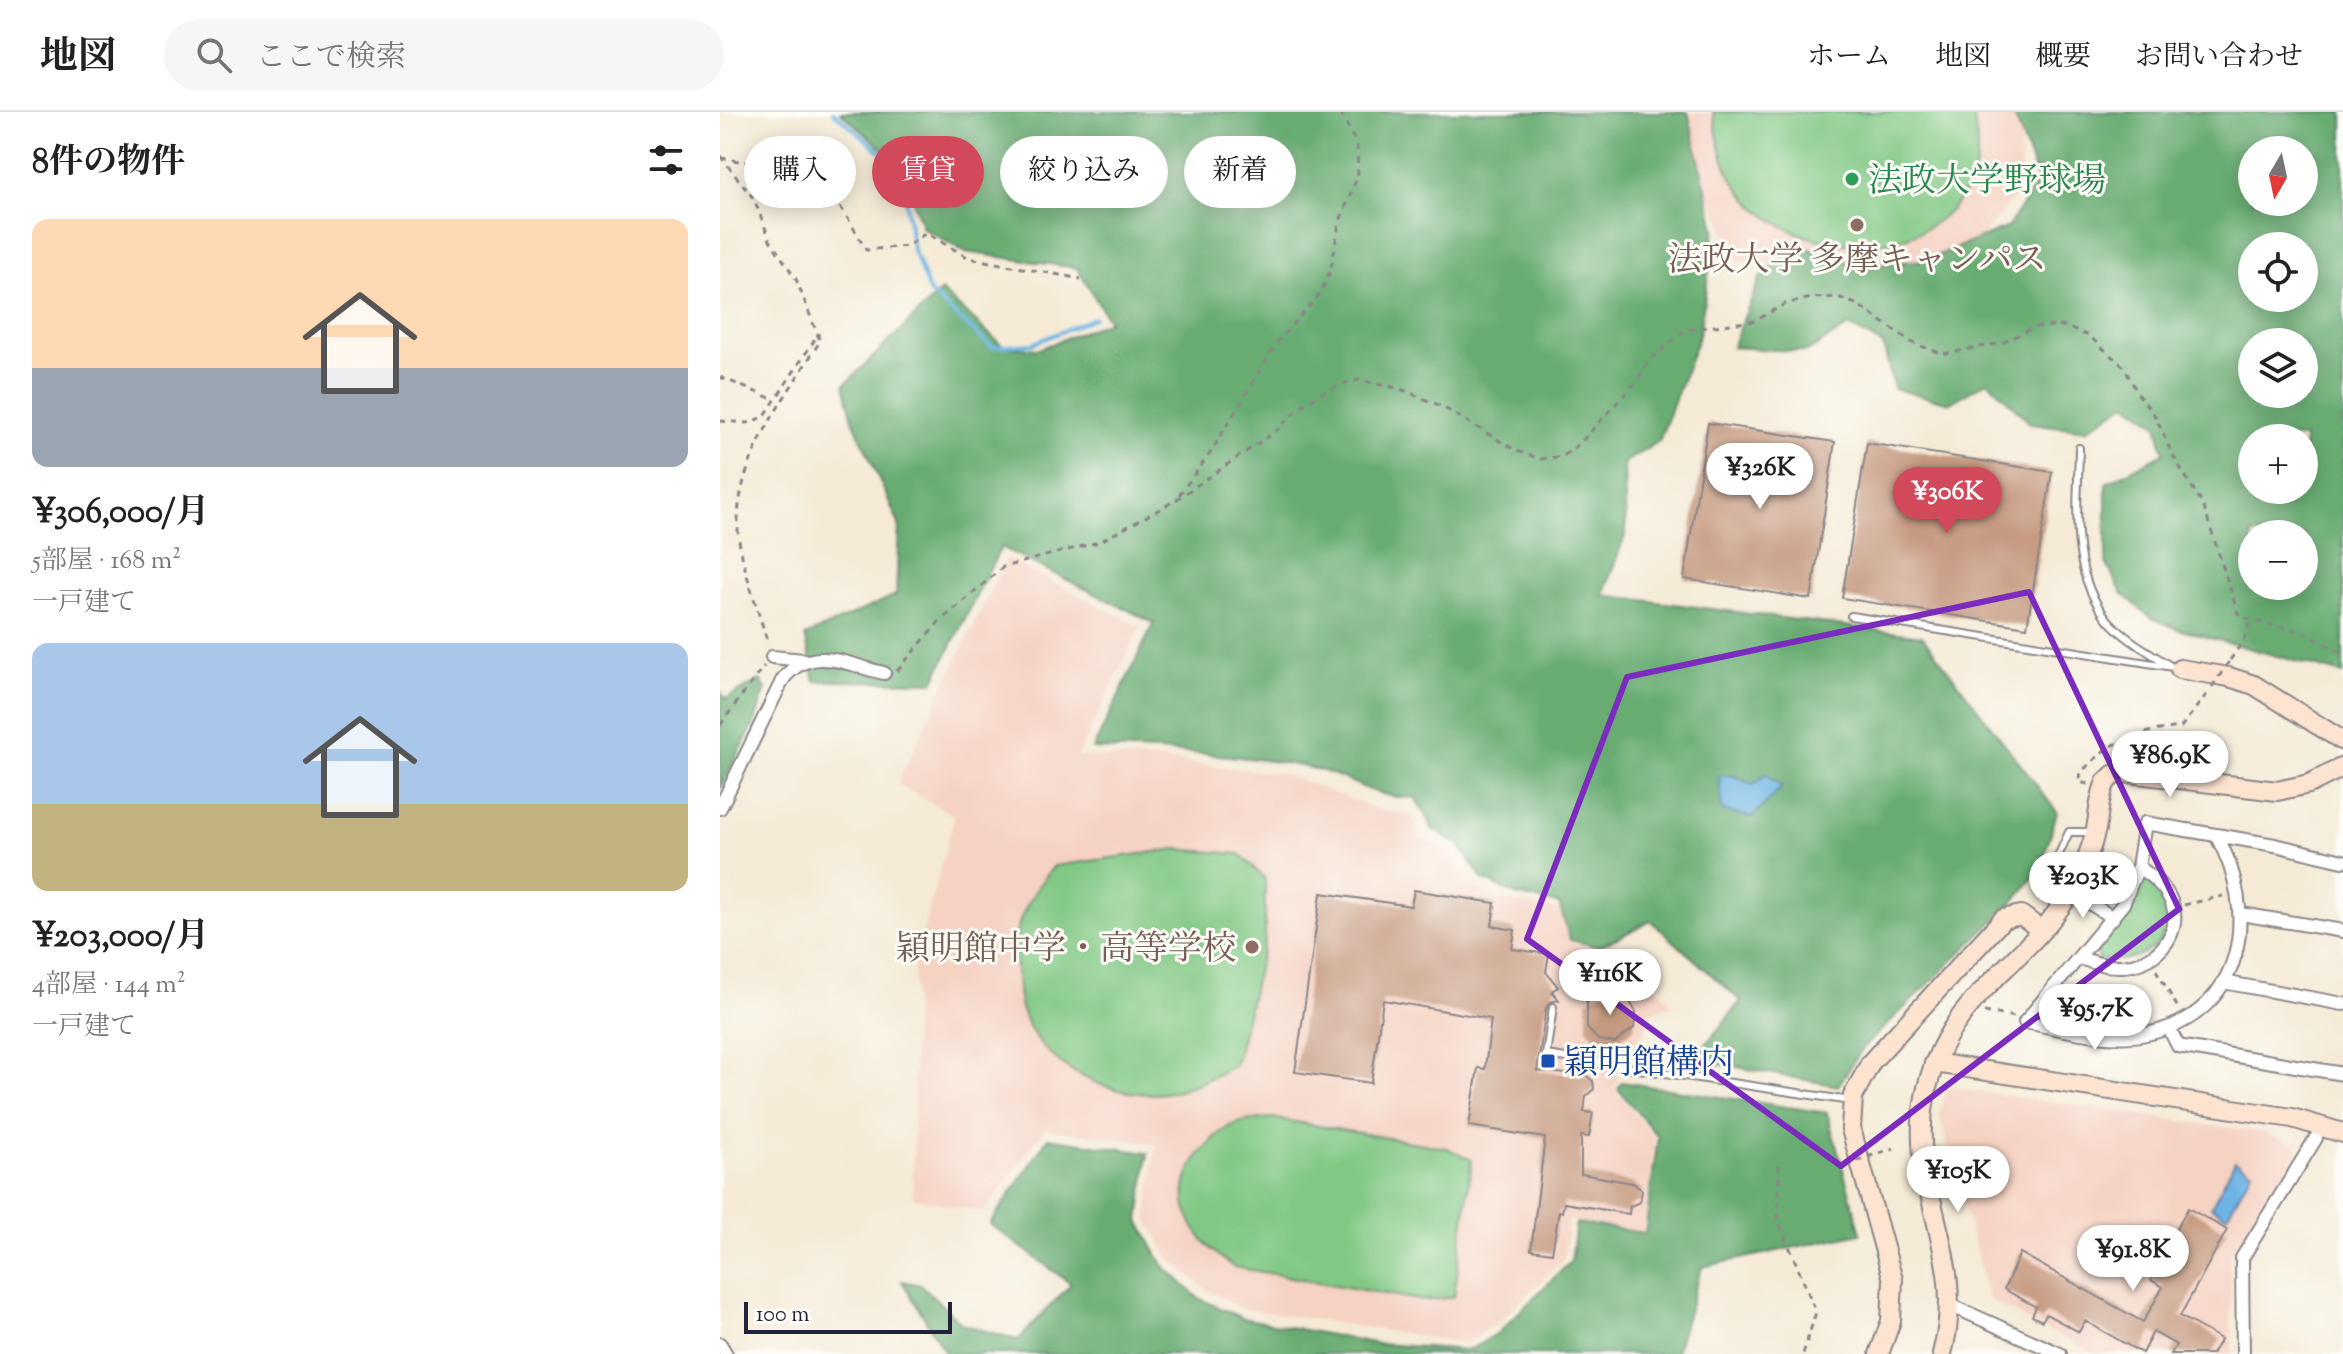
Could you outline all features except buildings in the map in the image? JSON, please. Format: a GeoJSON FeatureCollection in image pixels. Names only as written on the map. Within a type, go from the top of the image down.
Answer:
{"type":"FeatureCollection","features":[{"type":"Feature","properties":{"kind":"street"},"geometry":{"type":"LineString","coordinates":[[772,657],[846,661],[884,673]]}},
{"type":"Feature","properties":{"kind":"street"},"geometry":{"type":"LineString","coordinates":[[720,808],[783,679],[805,660]]}},
{"type":"Feature","properties":{"kind":"street"},"geometry":{"type":"LineString","coordinates":[[2176,668],[2229,677],[2254,685],[2343,741]]}},
{"type":"Feature","properties":{"kind":"street"},"geometry":{"type":"LineString","coordinates":[[1942,1354],[1950,1305],[1947,1260],[1920,1146],[1925,1095],[1934,1063],[1947,1035],[1970,1001],[2041,930],[2071,891],[2095,833],[2104,786],[2113,775],[2124,773],[2277,791],[2309,784],[2343,767]]}},
{"type":"Feature","properties":{"kind":"street"},"geometry":{"type":"LineString","coordinates":[[2216,835],[2239,893],[2241,914],[2235,959],[2204,1007],[2169,1028],[2123,1037],[2025,1022],[2113,918],[2132,887],[2145,823],[2216,835],[2343,861]]}},
{"type":"Feature","properties":{"kind":"street"},"geometry":{"type":"LineString","coordinates":[[2079,958],[2124,967],[2159,953],[2171,933],[2173,907],[2161,885],[2138,867]]}},
{"type":"Feature","properties":{"kind":"street"},"geometry":{"type":"LineString","coordinates":[[2071,891],[2113,918]]}},
{"type":"Feature","properties":{"kind":"street"},"geometry":{"type":"LineString","coordinates":[[1879,1354],[1891,1321],[1893,1280],[1844,1100],[1871,1062],[2003,919],[2017,914],[2041,930]]}},
{"type":"Feature","properties":{"kind":"street"},"geometry":{"type":"LineString","coordinates":[[2241,914],[2343,931]]}},
{"type":"Feature","properties":{"kind":"street"},"geometry":{"type":"LineString","coordinates":[[2223,982],[2343,1004]]}},
{"type":"Feature","properties":{"kind":"street"},"geometry":{"type":"LineString","coordinates":[[2169,1028],[2178,1046],[2343,1074]]}},
{"type":"Feature","properties":{"kind":"street"},"geometry":{"type":"LineString","coordinates":[[1934,1063],[2292,1118],[2343,1133]]}},
{"type":"Feature","properties":{"kind":"street"},"geometry":{"type":"LineString","coordinates":[[2243,1354],[2242,1258],[2316,1138]]}},
{"type":"Feature","properties":{"kind":"street"},"geometry":{"type":"LineString","coordinates":[[1950,1305],[2060,1354]]}},
{"type":"Feature","properties":{"kind":"street"},"geometry":{"type":"LineString","coordinates":[[720,1344],[726,1354]]}},
{"type":"Feature","properties":{"kind":"lane"},"geometry":{"type":"LineString","coordinates":[[2079,448],[2077,534],[2082,567],[2095,599],[2110,621],[2176,668]]}},
{"type":"Feature","properties":{"kind":"lane"},"geometry":{"type":"LineString","coordinates":[[1851,616],[2176,668]]}},
{"type":"Feature","properties":{"kind":"lane"},"geometry":{"type":"LineString","coordinates":[[2056,913],[2046,883],[2069,832],[2095,833]]}},
{"type":"Feature","properties":{"kind":"lane"},"geometry":{"type":"LineString","coordinates":[[1553,1007],[1546,1055],[1844,1100]]}},
{"type":"Feature","properties":{"kind":"path"},"geometry":{"type":"LineString","coordinates":[[1174,501],[1230,421],[1278,341],[1320,294],[1331,269],[1339,224],[1358,175],[1357,145],[1340,112]]}},
{"type":"Feature","properties":{"kind":"path"},"geometry":{"type":"LineString","coordinates":[[721,157],[770,167],[815,185],[832,196],[866,250],[907,246],[926,233],[969,258],[1081,279]]}},
{"type":"Feature","properties":{"kind":"path"},"geometry":{"type":"LineString","coordinates":[[720,725],[772,657],[738,531],[749,457],[820,341],[796,279],[770,240],[754,199],[721,157]]}},
{"type":"Feature","properties":{"kind":"path"},"geometry":{"type":"LineString","coordinates":[[884,673],[897,671],[939,622],[1003,567],[1099,542],[1174,501],[1276,431],[1307,401],[1341,384],[1359,380],[1401,389],[1441,406],[1517,451],[1541,459],[1563,456],[1580,443],[1637,381],[1648,362],[1684,330],[1755,321],[1785,304],[1838,297],[1858,305],[1913,343],[1943,354],[2002,343],[2034,327],[2063,326],[2089,336],[2124,367],[2138,394],[2156,417],[2172,454],[2203,505],[2238,613],[2250,620],[2304,632],[2343,654]]}},
{"type":"Feature","properties":{"kind":"path"},"geometry":{"type":"LineString","coordinates":[[720,421],[764,417],[819,333]]}},
{"type":"Feature","properties":{"kind":"path"},"geometry":{"type":"LineString","coordinates":[[720,377],[777,401]]}},
{"type":"Feature","properties":{"kind":"path"},"geometry":{"type":"LineString","coordinates":[[2104,786],[2079,782],[2081,772],[2092,758],[2127,738],[2181,727],[2244,640],[2250,620]]}},
{"type":"Feature","properties":{"kind":"path"},"geometry":{"type":"LineString","coordinates":[[2173,907],[2239,893]]}},
{"type":"Feature","properties":{"kind":"path"},"geometry":{"type":"LineString","coordinates":[[2150,959],[2185,1021]]}},
{"type":"Feature","properties":{"kind":"path"},"geometry":{"type":"LineString","coordinates":[[1986,1012],[2007,1016]]}},
{"type":"Feature","properties":{"kind":"path"},"geometry":{"type":"LineString","coordinates":[[1845,1165],[1894,1148]]}},
{"type":"Feature","properties":{"kind":"path"},"geometry":{"type":"LineString","coordinates":[[1779,1165],[1778,1219],[1816,1312],[1803,1354]]}},
{"type":"Feature","properties":{"kind":"highlighted area"},"geometry":{"type":"Polygon","coordinates":[[[2029,592],[2179,909],[1841,1166],[1527,939],[1627,677],[2029,592]]]}},
{"type":"Feature","properties":{"kind":"shaded area","name":"法政大学 多摩キャンパス"},"geometry":{"type":"Polygon","coordinates":[[[1671,112],[2021,112],[2021,190],[1940,285],[1739,261],[1671,112]]]}},
{"type":"Feature","properties":{"kind":"shaded area","name":"穎明館中学・高等学校"},"geometry":{"type":"Polygon","coordinates":[[[1006,558],[1140,627],[1077,757],[1157,759],[1285,774],[1382,811],[1411,814],[1420,839],[1448,849],[1467,884],[1499,899],[1559,910],[1569,942],[1598,951],[1613,943],[1673,1005],[1648,1013],[1645,1035],[1639,1044],[1613,1057],[1619,1081],[1614,1089],[1655,1138],[1643,1231],[1569,1220],[1564,1259],[1497,1323],[1467,1343],[1240,1308],[1206,1289],[1170,1259],[1147,1219],[1156,1144],[1045,1129],[984,1212],[913,1198],[914,963],[955,816],[897,784],[1006,558]]]}},
{"type":"Feature","properties":{"kind":"shaded area"},"geometry":{"type":"Polygon","coordinates":[[[1948,1087],[2264,1133],[2295,1145],[2296,1154],[2230,1256],[2232,1354],[2095,1354],[1989,1300],[1939,1113],[1948,1087]]]}},
{"type":"Feature","properties":{"kind":"green space"},"geometry":{"type":"Polygon","coordinates":[[[840,112],[1688,112],[1715,228],[1699,335],[1659,441],[1624,463],[1626,533],[1603,595],[1922,636],[2057,812],[2041,867],[2017,898],[1863,1048],[1838,1086],[1694,1059],[1741,1001],[1651,921],[1599,947],[1570,940],[1559,904],[1516,895],[1482,879],[1460,846],[1433,829],[1415,797],[1376,792],[1328,773],[1289,764],[1233,756],[1093,749],[1154,623],[1001,547],[933,682],[815,681],[805,636],[896,595],[899,524],[853,420],[844,385],[941,291],[1004,347],[1039,349],[1109,321],[1077,268],[965,252],[923,228],[916,208],[984,208],[984,136],[872,136],[872,140],[840,112]]]}},
{"type":"Feature","properties":{"kind":"green space","name":"法政大学野球場"},"geometry":{"type":"Polygon","coordinates":[[[1713,112],[1973,112],[1977,145],[1975,171],[1952,208],[1925,229],[1892,241],[1856,245],[1820,240],[1786,228],[1757,208],[1734,181],[1723,156],[1713,112]]]}},
{"type":"Feature","properties":{"kind":"green space"},"geometry":{"type":"Polygon","coordinates":[[[2013,112],[2343,112],[2343,674],[2181,630],[2151,618],[2122,593],[2106,563],[2106,483],[2164,453],[2157,424],[2126,403],[2086,430],[2030,423],[1988,381],[1950,403],[1894,389],[1883,345],[1849,326],[1807,352],[1732,347],[1761,276],[1798,245],[1860,266],[1926,260],[2008,227],[2038,180],[2013,112]]]}},
{"type":"Feature","properties":{"kind":"green space"},"geometry":{"type":"Polygon","coordinates":[[[760,680],[766,689],[754,724],[720,789],[720,691],[726,699],[760,680]]]}},
{"type":"Feature","properties":{"kind":"green space"},"geometry":{"type":"Polygon","coordinates":[[[1176,849],[1240,854],[1265,879],[1265,939],[1235,1065],[1205,1081],[1172,1092],[1129,1092],[1090,1080],[1055,1058],[1041,1044],[1029,1027],[1020,1004],[1016,935],[1031,898],[1054,866],[1176,849]]]}},
{"type":"Feature","properties":{"kind":"green space"},"geometry":{"type":"Polygon","coordinates":[[[2150,879],[2162,896],[2167,912],[2167,927],[2161,940],[2150,950],[2136,956],[2119,960],[2099,959],[2096,948],[2127,908],[2140,881],[2150,879]]]}},
{"type":"Feature","properties":{"kind":"green space"},"geometry":{"type":"Polygon","coordinates":[[[1622,1082],[1827,1113],[1861,1233],[1702,1267],[1675,1354],[946,1354],[902,1281],[921,1285],[962,1324],[1018,1340],[1071,1284],[990,1224],[1048,1138],[1148,1153],[1139,1221],[1163,1265],[1198,1298],[1242,1318],[1378,1344],[1469,1350],[1498,1333],[1571,1261],[1576,1223],[1645,1233],[1658,1137],[1618,1089],[1622,1082]]]}},
{"type":"Feature","properties":{"kind":"green space"},"geometry":{"type":"Polygon","coordinates":[[[1272,1118],[1447,1148],[1472,1160],[1454,1297],[1424,1301],[1234,1267],[1206,1244],[1189,1216],[1185,1201],[1185,1185],[1191,1169],[1205,1147],[1224,1130],[1245,1121],[1272,1118]]]}},
{"type":"Feature","properties":{"kind":"water"},"geometry":{"type":"Polygon","coordinates":[[[1766,774],[1782,787],[1752,817],[1722,811],[1719,776],[1735,776],[1753,785],[1766,774]]]}},
{"type":"Feature","properties":{"kind":"water"},"geometry":{"type":"Polygon","coordinates":[[[2235,1161],[2252,1171],[2227,1216],[2211,1207],[2235,1161]]]}},
{"type":"Feature","properties":{"kind":"waterway"},"geometry":{"type":"LineString","coordinates":[[833,112],[887,157],[904,188],[913,250],[930,293],[992,347],[1032,344],[1094,318]]}},
{"type":"Feature","properties":{"kind":"place","name":"法政大学野球場"},"geometry":{"type":"Point","coordinates":[1852,179]}},
{"type":"Feature","properties":{"kind":"place","name":"法政大学 多摩キャンパス"},"geometry":{"type":"Point","coordinates":[1857,225]}},
{"type":"Feature","properties":{"kind":"place","name":"穎明館中学・高等学校"},"geometry":{"type":"Point","coordinates":[1252,947]}},
{"type":"Feature","properties":{"kind":"place","name":"穎明館構内"},"geometry":{"type":"Point","coordinates":[1548,1061]}}]}
